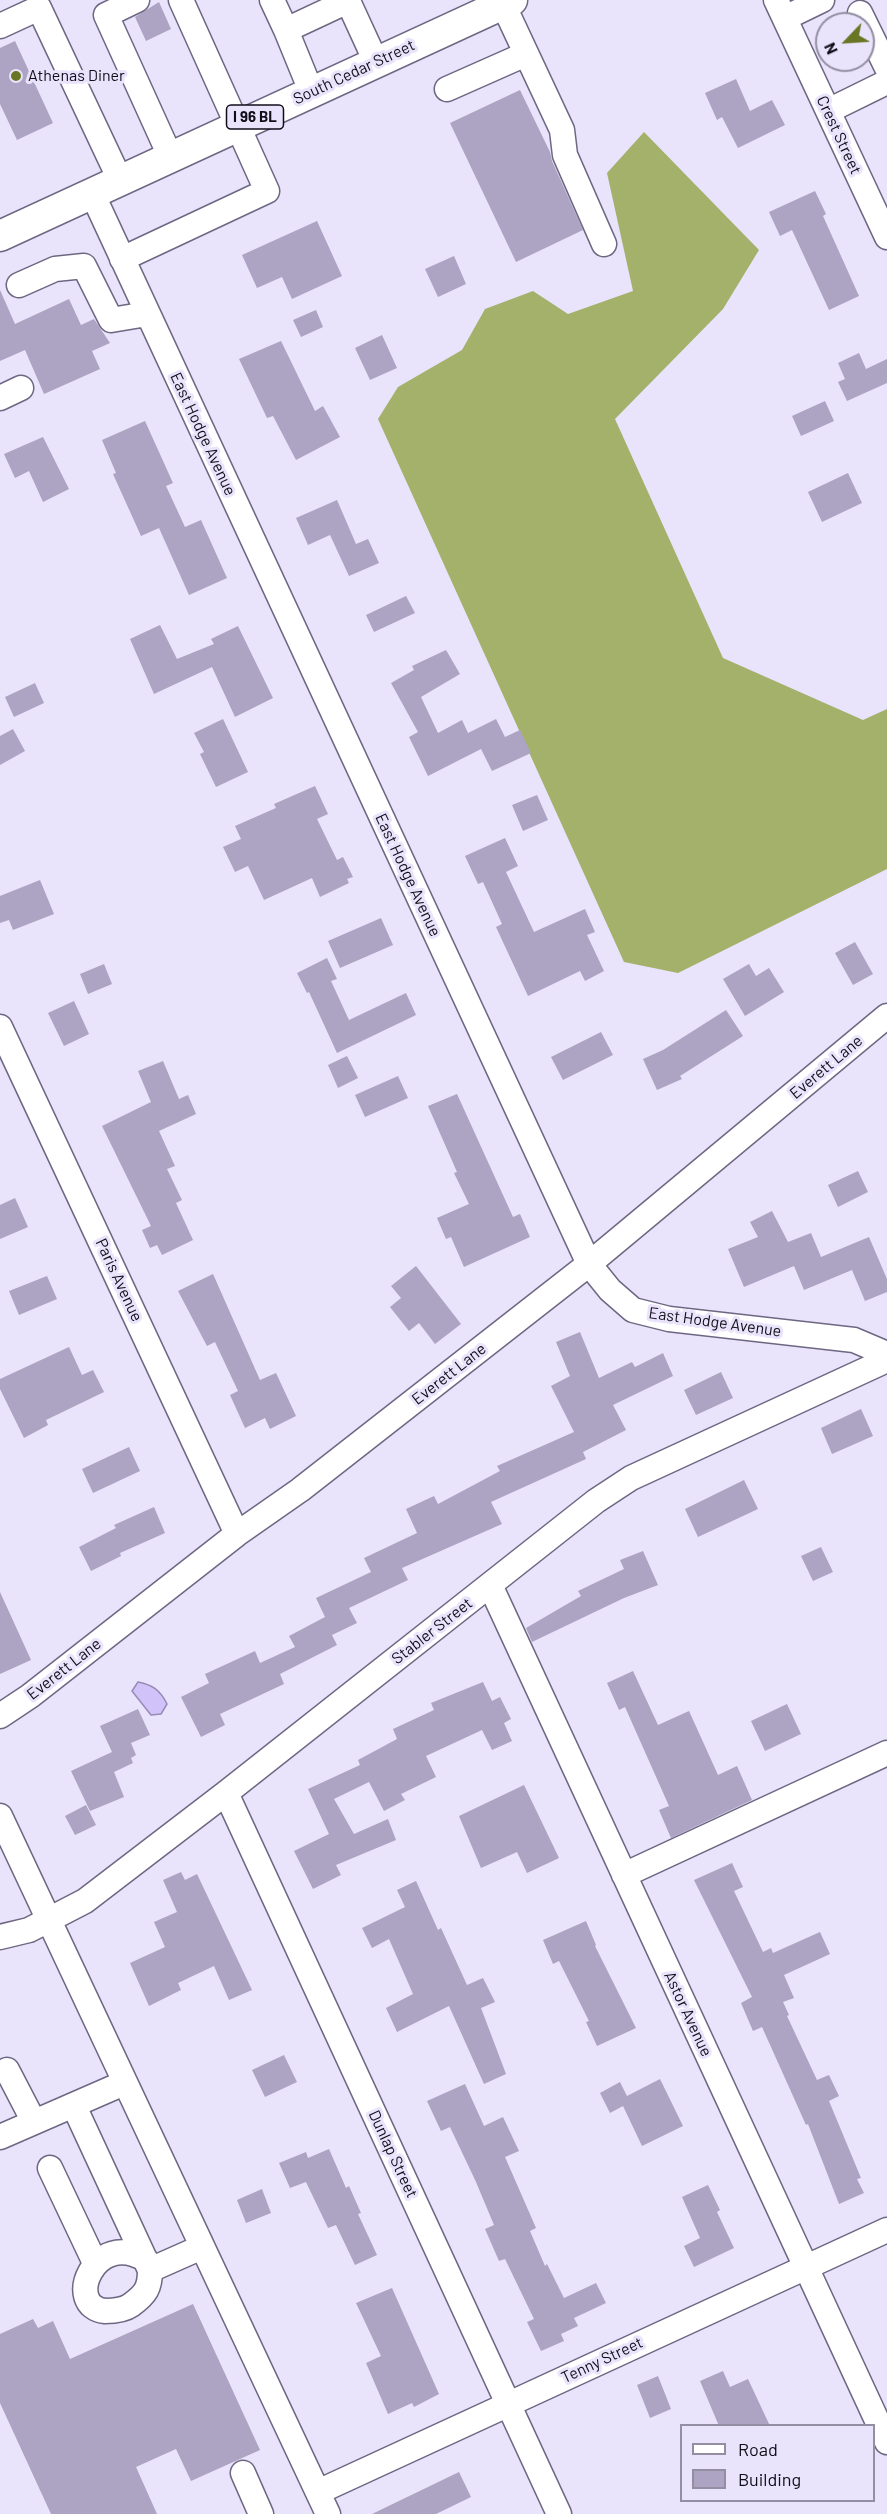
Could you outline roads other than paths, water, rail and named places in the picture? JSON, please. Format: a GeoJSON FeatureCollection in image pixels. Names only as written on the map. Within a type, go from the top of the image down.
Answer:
{"type":"FeatureCollection","features":[{"type":"Feature","properties":{"kind":"main road","name":"South Cedar Street"},"geometry":{"type":"LineString","coordinates":[[3,227],[92,193],[507,2]]}},
{"type":"Feature","properties":{"kind":"street"},"geometry":{"type":"LineString","coordinates":[[137,0],[106,15],[170,156]]}},
{"type":"Feature","properties":{"kind":"street"},"geometry":{"type":"LineString","coordinates":[[122,259],[267,192],[181,0]]}},
{"type":"Feature","properties":{"kind":"street"},"geometry":{"type":"LineString","coordinates":[[272,0],[311,91]]}},
{"type":"Feature","properties":{"kind":"street"},"geometry":{"type":"LineString","coordinates":[[780,9],[822,0]]}},
{"type":"Feature","properties":{"kind":"street"},"geometry":{"type":"LineString","coordinates":[[286,30],[348,1],[376,62]]}},
{"type":"Feature","properties":{"kind":"street"},"geometry":{"type":"LineString","coordinates":[[507,2],[526,54],[562,130],[565,155],[604,244]]}},
{"type":"Feature","properties":{"kind":"street"},"geometry":{"type":"LineString","coordinates":[[0,26],[39,8],[120,180]]}},
{"type":"Feature","properties":{"kind":"street","name":"Crest Street"},"geometry":{"type":"LineString","coordinates":[[780,9],[887,237]]}},
{"type":"Feature","properties":{"kind":"street"},"geometry":{"type":"LineString","coordinates":[[875,43],[887,68]]}},
{"type":"Feature","properties":{"kind":"street"},"geometry":{"type":"LineString","coordinates":[[447,90],[526,54]]}},
{"type":"Feature","properties":{"kind":"street"},"geometry":{"type":"LineString","coordinates":[[828,111],[887,82]]}},
{"type":"Feature","properties":{"kind":"street","name":"East Hodge Avenue"},"geometry":{"type":"LineString","coordinates":[[92,193],[589,1264],[610,1290],[633,1310],[669,1319],[854,1340],[887,1354]]}},
{"type":"Feature","properties":{"kind":"street"},"geometry":{"type":"LineString","coordinates":[[19,285],[55,269],[84,266],[111,320],[147,314]]}},
{"type":"Feature","properties":{"kind":"street","name":"Everett Lane"},"geometry":{"type":"LineString","coordinates":[[0,1716],[30,1696],[237,1534],[300,1490],[589,1264],[887,1016]]}},
{"type":"Feature","properties":{"kind":"street","name":"Paris Avenue"},"geometry":{"type":"LineString","coordinates":[[0,1027],[237,1534]]}},
{"type":"Feature","properties":{"kind":"street","name":"Stabler Street"},"geometry":{"type":"LineString","coordinates":[[0,1937],[29,1930],[85,1902],[596,1501],[631,1478],[887,1360]]}},
{"type":"Feature","properties":{"kind":"street","name":"Astor Avenue"},"geometry":{"type":"LineString","coordinates":[[490,1585],[887,2442]]}},
{"type":"Feature","properties":{"kind":"street"},"geometry":{"type":"LineString","coordinates":[[624,1875],[887,1754]]}},
{"type":"Feature","properties":{"kind":"street","name":"Dunlap Street"},"geometry":{"type":"LineString","coordinates":[[226,1793],[559,2514]]}},
{"type":"Feature","properties":{"kind":"street"},"geometry":{"type":"LineString","coordinates":[[0,1816],[328,2514]]}},
{"type":"Feature","properties":{"kind":"street"},"geometry":{"type":"LineString","coordinates":[[2,2072],[17,2129],[124,2083]]}},
{"type":"Feature","properties":{"kind":"street"},"geometry":{"type":"LineString","coordinates":[[74,2106],[148,2265],[150,2284],[142,2296],[128,2307],[112,2311],[99,2310],[90,2302],[85,2290],[86,2276],[95,2263],[119,2253],[133,2252],[148,2265]]}},
{"type":"Feature","properties":{"kind":"street"},"geometry":{"type":"LineString","coordinates":[[50,2168],[95,2263]]}},
{"type":"Feature","properties":{"kind":"street","name":"Tenny Street"},"geometry":{"type":"LineString","coordinates":[[318,2492],[887,2230]]}},
{"type":"Feature","properties":{"kind":"street"},"geometry":{"type":"LineString","coordinates":[[148,2265],[202,2247]]}},
{"type":"Feature","properties":{"kind":"street"},"geometry":{"type":"LineString","coordinates":[[243,2473],[261,2514]]}},
{"type":"Feature","properties":{"kind":"place","name":"Athenas Diner"},"geometry":{"type":"Point","coordinates":[16,76]}}]}
